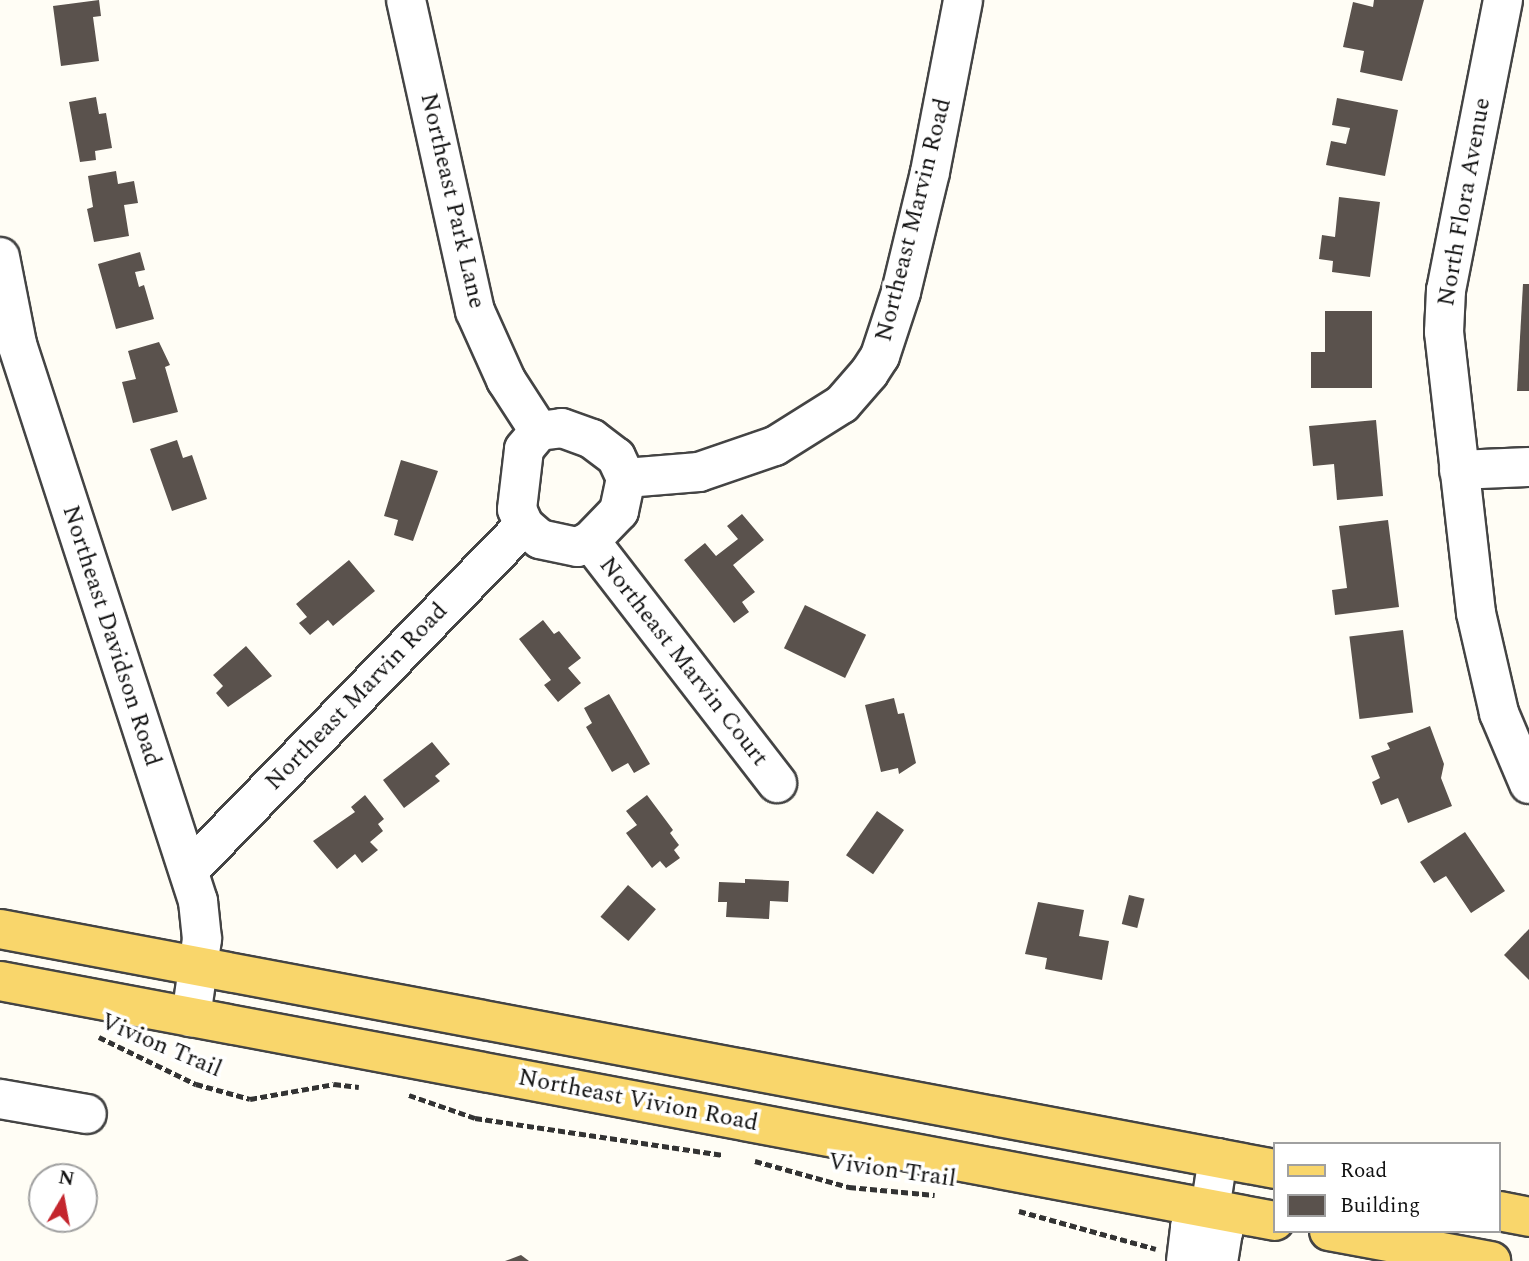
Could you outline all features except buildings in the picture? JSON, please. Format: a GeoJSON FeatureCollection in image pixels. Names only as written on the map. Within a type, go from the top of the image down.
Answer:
{"type":"FeatureCollection","features":[{"type":"Feature","properties":{"kind":"main road","name":"Northeast Vivion Road"},"geometry":{"type":"LineString","coordinates":[[0,929],[1274,1169]]}},
{"type":"Feature","properties":{"kind":"main road","name":"Northeast Vivion Road"},"geometry":{"type":"LineString","coordinates":[[0,981],[1274,1221]]}},
{"type":"Feature","properties":{"kind":"main road"},"geometry":{"type":"LineString","coordinates":[[913,1153],[945,1127],[976,1113]]}},
{"type":"Feature","properties":{"kind":"main road"},"geometry":{"type":"LineString","coordinates":[[1501,1211],[1529,1217]]}},
{"type":"Feature","properties":{"kind":"main road"},"geometry":{"type":"LineString","coordinates":[[1340,1233],[1491,1261]]}},
{"type":"Feature","properties":{"kind":"street","name":"Northeast Park Lane"},"geometry":{"type":"LineString","coordinates":[[406,0],[475,312],[506,380],[539,431]]}},
{"type":"Feature","properties":{"kind":"street","name":"Northeast Marvin Road"},"geometry":{"type":"LineString","coordinates":[[626,478],[699,472],[775,446],[842,404],[869,373],[880,356],[901,292],[930,172],[963,0]]}},
{"type":"Feature","properties":{"kind":"street","name":"North Flora Avenue"},"geometry":{"type":"LineString","coordinates":[[1503,0],[1446,290],[1444,332],[1476,613],[1499,713],[1529,784]]}},
{"type":"Feature","properties":{"kind":"street","name":"Northeast Davidson Road"},"geometry":{"type":"LineString","coordinates":[[0,257],[8,347],[190,869],[202,939],[201,966],[191,1017]]}},
{"type":"Feature","properties":{"kind":"street"},"geometry":{"type":"LineString","coordinates":[[562,428],[592,439],[616,457],[626,478],[619,511],[590,541],[561,547],[540,539],[524,524],[517,509],[519,465],[524,449],[539,431],[562,428]]}},
{"type":"Feature","properties":{"kind":"street"},"geometry":{"type":"LineString","coordinates":[[1458,470],[1529,467]]}},
{"type":"Feature","properties":{"kind":"street","name":"Northeast Marvin Road"},"geometry":{"type":"LineString","coordinates":[[190,869],[524,524]]}},
{"type":"Feature","properties":{"kind":"street","name":"Northeast Marvin Court"},"geometry":{"type":"LineString","coordinates":[[590,541],[777,783]]}},
{"type":"Feature","properties":{"kind":"street"},"geometry":{"type":"LineString","coordinates":[[0,1099],[87,1114]]}},
{"type":"Feature","properties":{"kind":"street"},"geometry":{"type":"LineString","coordinates":[[1197,1258],[1223,1231],[1210,1209],[1218,1158]]}},
{"type":"Feature","properties":{"kind":"path","name":"Vivion Trail"},"geometry":{"type":"LineString","coordinates":[[89,1034],[120,1044],[195,1084],[250,1099],[334,1084],[371,1088]]}},
{"type":"Feature","properties":{"kind":"path"},"geometry":{"type":"LineString","coordinates":[[404,1093],[475,1118],[727,1156]]}},
{"type":"Feature","properties":{"kind":"path","name":"Vivion Trail"},"geometry":{"type":"LineString","coordinates":[[740,1158],[849,1186],[942,1196]]}},
{"type":"Feature","properties":{"kind":"path"},"geometry":{"type":"LineString","coordinates":[[1009,1208],[1127,1243],[1197,1258]]}}]}
